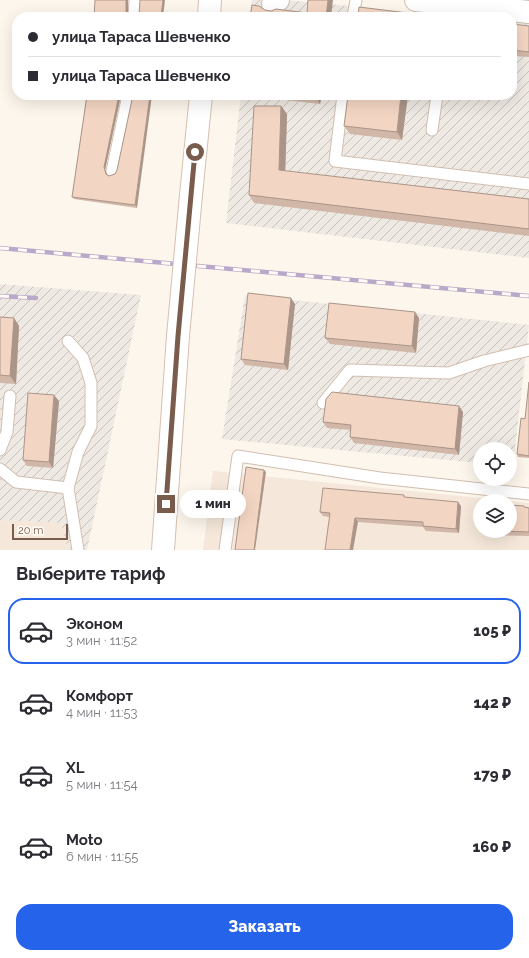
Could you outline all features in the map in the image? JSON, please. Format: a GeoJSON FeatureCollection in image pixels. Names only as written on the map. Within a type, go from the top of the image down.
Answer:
{"type":"FeatureCollection","features":[{"type":"Feature","properties":{"kind":"street"},"geometry":{"type":"LineString","coordinates":[[209,12],[210,0]]}},
{"type":"Feature","properties":{"kind":"street"},"geometry":{"type":"LineString","coordinates":[[416,0],[491,12]]}},
{"type":"Feature","properties":{"kind":"street"},"geometry":{"type":"LineString","coordinates":[[517,12],[529,12]]}},
{"type":"Feature","properties":{"kind":"street"},"geometry":{"type":"LineString","coordinates":[[163,550],[178,336],[200,100]]}},
{"type":"Feature","properties":{"kind":"lane"},"geometry":{"type":"LineString","coordinates":[[134,12],[135,0]]}},
{"type":"Feature","properties":{"kind":"lane"},"geometry":{"type":"LineString","coordinates":[[354,12],[356,0]]}},
{"type":"Feature","properties":{"kind":"lane"},"geometry":{"type":"LineString","coordinates":[[112,171],[127,100]]}},
{"type":"Feature","properties":{"kind":"lane"},"geometry":{"type":"LineString","coordinates":[[342,100],[334,161],[529,184]]}},
{"type":"Feature","properties":{"kind":"lane"},"geometry":{"type":"LineString","coordinates":[[432,130],[436,100]]}},
{"type":"Feature","properties":{"kind":"lane"},"geometry":{"type":"LineString","coordinates":[[68,341],[83,358],[91,383],[92,398],[91,426],[78,452],[68,488],[78,550]]}},
{"type":"Feature","properties":{"kind":"lane"},"geometry":{"type":"LineString","coordinates":[[323,403],[350,370],[449,373],[484,361],[529,350]]}},
{"type":"Feature","properties":{"kind":"lane"},"geometry":{"type":"LineString","coordinates":[[0,450],[7,432],[10,396]]}},
{"type":"Feature","properties":{"kind":"lane"},"geometry":{"type":"LineString","coordinates":[[225,550],[238,456],[380,478],[529,494]]}},
{"type":"Feature","properties":{"kind":"lane"},"geometry":{"type":"LineString","coordinates":[[0,469],[16,482],[68,488]]}},
{"type":"Feature","properties":{"kind":"shaded area"},"geometry":{"type":"Polygon","coordinates":[[[252,0],[286,0],[411,12],[251,12],[252,0]]]}},
{"type":"Feature","properties":{"kind":"shaded area"},"geometry":{"type":"Polygon","coordinates":[[[517,22],[529,23],[529,258],[226,223],[240,100],[517,100],[517,22]]]}},
{"type":"Feature","properties":{"kind":"shaded area"},"geometry":{"type":"Polygon","coordinates":[[[0,284],[141,295],[87,550],[68,550],[61,523],[0,520],[0,284]]]}},
{"type":"Feature","properties":{"kind":"shaded area"},"geometry":{"type":"Polygon","coordinates":[[[245,295],[529,325],[516,442],[473,442],[473,462],[222,439],[245,295]]]}},
{"type":"Feature","properties":{"kind":"shaded area"},"geometry":{"type":"Polygon","coordinates":[[[213,471],[473,497],[473,538],[517,538],[517,502],[529,503],[529,550],[203,550],[213,471]]]}},
{"type":"Feature","properties":{"kind":"shaded area"},"geometry":{"type":"Polygon","coordinates":[[[0,520],[61,523],[68,550],[0,550],[0,520]]]}},
{"type":"Feature","properties":{"kind":"building"},"geometry":{"type":"Polygon","coordinates":[[[95,0],[126,0],[126,12],[94,12],[95,0]]]}},
{"type":"Feature","properties":{"kind":"building"},"geometry":{"type":"Polygon","coordinates":[[[140,0],[163,0],[162,12],[139,12],[140,0]]]}},
{"type":"Feature","properties":{"kind":"building"},"geometry":{"type":"Polygon","coordinates":[[[308,0],[328,0],[327,12],[307,12],[308,0]]]}},
{"type":"Feature","properties":{"kind":"building"},"geometry":{"type":"Polygon","coordinates":[[[252,5],[271,11],[276,9],[299,12],[251,12],[252,5]]]}},
{"type":"Feature","properties":{"kind":"building"},"geometry":{"type":"Polygon","coordinates":[[[359,7],[399,12],[358,12],[359,7]]]}},
{"type":"Feature","properties":{"kind":"building"},"geometry":{"type":"Polygon","coordinates":[[[517,25],[529,26],[529,52],[517,51],[517,25]]]}},
{"type":"Feature","properties":{"kind":"building"},"geometry":{"type":"Polygon","coordinates":[[[86,100],[118,100],[104,167],[106,174],[109,176],[115,174],[117,170],[132,100],[149,100],[135,205],[72,197],[86,100]]]}},
{"type":"Feature","properties":{"kind":"building"},"geometry":{"type":"Polygon","coordinates":[[[347,100],[400,100],[397,132],[344,126],[347,100]]]}},
{"type":"Feature","properties":{"kind":"building"},"geometry":{"type":"Polygon","coordinates":[[[254,106],[281,106],[279,170],[529,199],[529,229],[249,195],[254,106]]]}},
{"type":"Feature","properties":{"kind":"building"},"geometry":{"type":"Polygon","coordinates":[[[248,293],[291,298],[284,364],[241,359],[248,293]]]}},
{"type":"Feature","properties":{"kind":"building"},"geometry":{"type":"Polygon","coordinates":[[[329,303],[415,312],[412,346],[325,338],[329,303]]]}},
{"type":"Feature","properties":{"kind":"building"},"geometry":{"type":"Polygon","coordinates":[[[0,317],[14,318],[10,376],[0,375],[0,317]]]}},
{"type":"Feature","properties":{"kind":"building"},"geometry":{"type":"Polygon","coordinates":[[[529,382],[529,456],[517,454],[521,418],[525,419],[529,382]]]}},
{"type":"Feature","properties":{"kind":"building"},"geometry":{"type":"Polygon","coordinates":[[[332,392],[459,406],[455,449],[350,437],[351,425],[323,422],[326,399],[332,392]]]}},
{"type":"Feature","properties":{"kind":"building"},"geometry":{"type":"Polygon","coordinates":[[[28,393],[54,395],[49,462],[23,460],[28,393]]]}},
{"type":"Feature","properties":{"kind":"building"},"geometry":{"type":"Polygon","coordinates":[[[246,467],[264,470],[254,550],[235,550],[246,467]]]}},
{"type":"Feature","properties":{"kind":"building"},"geometry":{"type":"Polygon","coordinates":[[[323,488],[404,495],[404,497],[458,502],[456,529],[423,526],[423,522],[355,518],[350,550],[325,550],[330,513],[320,512],[323,488]]]}},
{"type":"Feature","properties":{"kind":"building"},"geometry":{"type":"Polygon","coordinates":[[[517,506],[529,508],[529,532],[517,532],[517,506]]]}},
{"type":"Feature","properties":{"kind":"railway"},"geometry":{"type":"LineString","coordinates":[[0,248],[529,296]]}},
{"type":"Feature","properties":{"kind":"railway"},"geometry":{"type":"LineString","coordinates":[[0,296],[36,298]]}},
{"type":"Feature","properties":{"kind":"route"},"geometry":{"type":"LineString","coordinates":[[166,504],[178,336],[195,152]]}}]}
